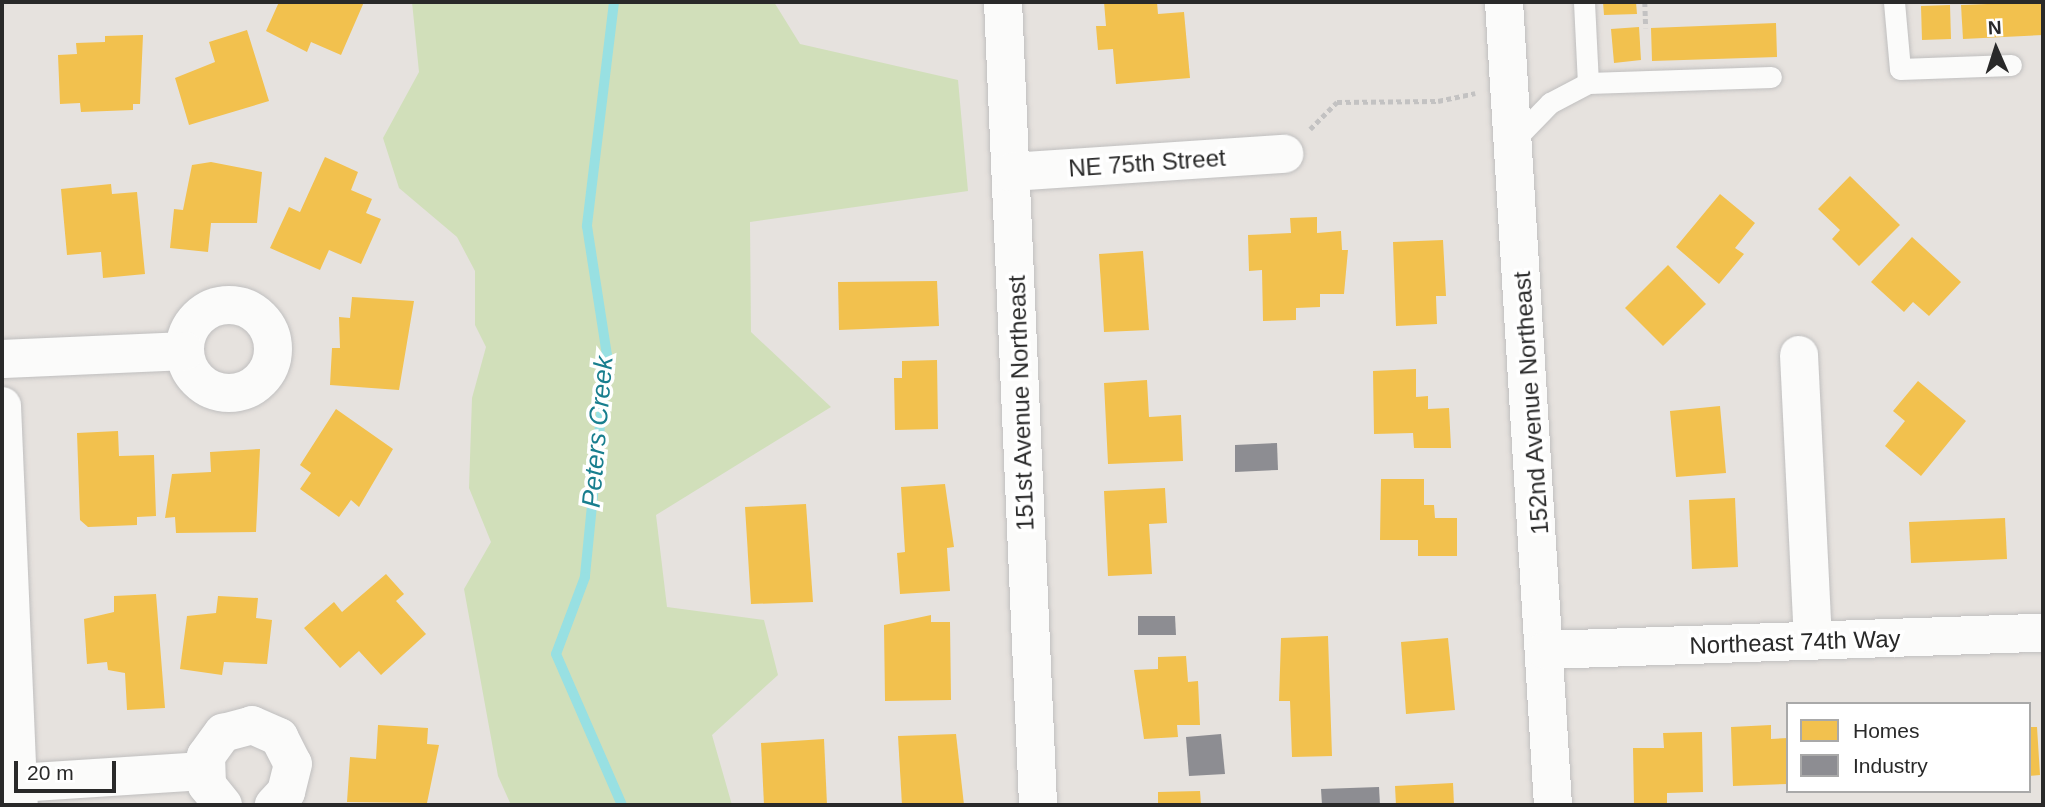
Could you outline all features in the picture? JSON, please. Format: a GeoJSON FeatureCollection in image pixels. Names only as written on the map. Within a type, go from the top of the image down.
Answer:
{"type":"FeatureCollection","features":[{"type":"Feature","properties":{"kind":"street","name":"151st Avenue Northeast"},"geometry":{"type":"LineString","coordinates":[[1003,2],[1038,805]]}},
{"type":"Feature","properties":{"kind":"street","name":"152nd Avenue Northeast"},"geometry":{"type":"LineString","coordinates":[[1504,2],[1546,650],[1553,805]]}},
{"type":"Feature","properties":{"kind":"street","name":"NE 75th Street"},"geometry":{"type":"LineString","coordinates":[[1011,172],[1284,154]]}},
{"type":"Feature","properties":{"kind":"street"},"geometry":{"type":"LineString","coordinates":[[2,359],[185,351]]}},
{"type":"Feature","properties":{"kind":"street"},"geometry":{"type":"LineString","coordinates":[[1800,355],[1813,641]]}},
{"type":"Feature","properties":{"kind":"street"},"geometry":{"type":"LineString","coordinates":[[2,406],[13,791],[204,771]]}},
{"type":"Feature","properties":{"kind":"street","name":"Northeast 74th Way"},"geometry":{"type":"LineString","coordinates":[[1546,650],[2043,633]]}},
{"type":"Feature","properties":{"kind":"street"},"geometry":{"type":"LineString","coordinates":[[204,771],[223,733],[237,726],[267,729],[284,743],[293,764],[286,792],[274,805]]}},
{"type":"Feature","properties":{"kind":"street"},"geometry":{"type":"LineString","coordinates":[[204,771],[223,805]]}},
{"type":"Feature","properties":{"kind":"lane"},"geometry":{"type":"LineString","coordinates":[[1584,2],[1588,83]]}},
{"type":"Feature","properties":{"kind":"lane"},"geometry":{"type":"LineString","coordinates":[[1894,2],[1900,69],[2011,65]]}},
{"type":"Feature","properties":{"kind":"lane"},"geometry":{"type":"LineString","coordinates":[[1514,140],[1550,103],[1588,83],[1771,78]]}},
{"type":"Feature","properties":{"kind":"path"},"geometry":{"type":"LineString","coordinates":[[1645,2],[1646,28]]}},
{"type":"Feature","properties":{"kind":"path"},"geometry":{"type":"LineString","coordinates":[[1284,154],[1337,102],[1438,101],[1510,85]]}},
{"type":"Feature","properties":{"kind":"green space"},"geometry":{"type":"Polygon","coordinates":[[[412,2],[774,2],[800,44],[958,80],[968,191],[750,222],[751,332],[831,407],[656,515],[667,607],[764,620],[778,675],[712,735],[732,805],[511,805],[498,776],[464,589],[491,542],[469,488],[472,398],[486,347],[475,325],[475,271],[457,237],[399,188],[383,138],[419,72],[412,2]]]}},
{"type":"Feature","properties":{"kind":"building: Homes"},"geometry":{"type":"Polygon","coordinates":[[[279,2],[364,2],[341,55],[311,42],[307,52],[266,31],[279,2]]]}},
{"type":"Feature","properties":{"kind":"building: Homes"},"geometry":{"type":"Polygon","coordinates":[[[1104,2],[1157,2],[1158,14],[1184,12],[1190,78],[1116,84],[1113,49],[1098,50],[1096,26],[1106,26],[1104,2]]]}},
{"type":"Feature","properties":{"kind":"building: Homes"},"geometry":{"type":"Polygon","coordinates":[[[1603,2],[1636,2],[1637,14],[1604,15],[1603,2]]]}},
{"type":"Feature","properties":{"kind":"building: Homes"},"geometry":{"type":"Polygon","coordinates":[[[2043,2],[2043,35],[1963,39],[1961,5],[2043,2]]]}},
{"type":"Feature","properties":{"kind":"building: Homes"},"geometry":{"type":"Polygon","coordinates":[[[1950,5],[1951,39],[1922,40],[1921,6],[1950,5]]]}},
{"type":"Feature","properties":{"kind":"building: Homes"},"geometry":{"type":"Polygon","coordinates":[[[1776,23],[1777,57],[1652,61],[1651,28],[1776,23]]]}},
{"type":"Feature","properties":{"kind":"building: Homes"},"geometry":{"type":"Polygon","coordinates":[[[1639,27],[1641,60],[1614,63],[1611,29],[1639,27]]]}},
{"type":"Feature","properties":{"kind":"building: Homes"},"geometry":{"type":"Polygon","coordinates":[[[247,30],[269,101],[189,125],[175,78],[215,62],[209,42],[247,30]]]}},
{"type":"Feature","properties":{"kind":"building: Homes"},"geometry":{"type":"Polygon","coordinates":[[[143,35],[140,104],[133,104],[133,110],[81,112],[80,103],[60,104],[58,55],[77,54],[76,43],[105,42],[105,36],[143,35]]]}},
{"type":"Feature","properties":{"kind":"building: Homes"},"geometry":{"type":"Polygon","coordinates":[[[325,157],[358,172],[351,190],[372,199],[366,213],[381,219],[361,264],[329,250],[320,270],[270,248],[289,207],[300,212],[325,157]]]}},
{"type":"Feature","properties":{"kind":"building: Homes"},"geometry":{"type":"Polygon","coordinates":[[[211,162],[262,172],[257,223],[211,223],[208,252],[170,248],[174,209],[183,210],[192,165],[211,162]]]}},
{"type":"Feature","properties":{"kind":"building: Homes"},"geometry":{"type":"Polygon","coordinates":[[[1850,176],[1900,225],[1859,266],[1832,239],[1840,230],[1818,209],[1850,176]]]}},
{"type":"Feature","properties":{"kind":"building: Homes"},"geometry":{"type":"Polygon","coordinates":[[[111,184],[112,194],[137,192],[145,274],[103,278],[101,252],[67,255],[61,189],[111,184]]]}},
{"type":"Feature","properties":{"kind":"building: Homes"},"geometry":{"type":"Polygon","coordinates":[[[1720,194],[1755,223],[1735,248],[1744,254],[1719,284],[1676,247],[1720,194]]]}},
{"type":"Feature","properties":{"kind":"building: Homes"},"geometry":{"type":"Polygon","coordinates":[[[1317,217],[1317,233],[1341,231],[1342,250],[1348,250],[1344,294],[1320,294],[1320,307],[1296,308],[1296,320],[1263,321],[1262,270],[1249,271],[1248,235],[1291,233],[1290,218],[1317,217]]]}},
{"type":"Feature","properties":{"kind":"building: Homes"},"geometry":{"type":"Polygon","coordinates":[[[1912,237],[1961,282],[1929,316],[1913,302],[1904,312],[1871,282],[1912,237]]]}},
{"type":"Feature","properties":{"kind":"building: Homes"},"geometry":{"type":"Polygon","coordinates":[[[1443,240],[1446,296],[1436,296],[1437,324],[1396,326],[1393,242],[1443,240]]]}},
{"type":"Feature","properties":{"kind":"building: Homes"},"geometry":{"type":"Polygon","coordinates":[[[1143,251],[1149,330],[1104,332],[1099,254],[1143,251]]]}},
{"type":"Feature","properties":{"kind":"building: Homes"},"geometry":{"type":"Polygon","coordinates":[[[1668,265],[1706,304],[1663,346],[1625,308],[1668,265]]]}},
{"type":"Feature","properties":{"kind":"building: Homes"},"geometry":{"type":"Polygon","coordinates":[[[937,281],[939,326],[839,330],[838,282],[937,281]]]}},
{"type":"Feature","properties":{"kind":"building: Homes"},"geometry":{"type":"Polygon","coordinates":[[[352,297],[414,301],[399,390],[330,385],[332,348],[340,348],[339,317],[350,318],[352,297]]]}},
{"type":"Feature","properties":{"kind":"building: Homes"},"geometry":{"type":"Polygon","coordinates":[[[937,360],[938,429],[895,430],[894,378],[902,378],[902,361],[937,360]]]}},
{"type":"Feature","properties":{"kind":"building: Homes"},"geometry":{"type":"Polygon","coordinates":[[[1416,369],[1416,397],[1428,396],[1428,409],[1449,408],[1451,448],[1414,448],[1413,433],[1374,434],[1373,371],[1416,369]]]}},
{"type":"Feature","properties":{"kind":"building: Homes"},"geometry":{"type":"Polygon","coordinates":[[[1147,380],[1149,417],[1181,415],[1183,461],[1108,464],[1104,383],[1147,380]]]}},
{"type":"Feature","properties":{"kind":"building: Homes"},"geometry":{"type":"Polygon","coordinates":[[[1918,381],[1966,421],[1921,476],[1885,446],[1905,421],[1893,411],[1918,381]]]}},
{"type":"Feature","properties":{"kind":"building: Homes"},"geometry":{"type":"Polygon","coordinates":[[[1720,406],[1726,473],[1676,477],[1670,411],[1720,406]]]}},
{"type":"Feature","properties":{"kind":"building: Homes"},"geometry":{"type":"Polygon","coordinates":[[[336,409],[393,449],[359,507],[351,500],[339,517],[300,489],[311,473],[300,465],[336,409]]]}},
{"type":"Feature","properties":{"kind":"building: Homes"},"geometry":{"type":"Polygon","coordinates":[[[118,431],[119,456],[154,455],[156,516],[137,517],[137,525],[88,527],[80,520],[77,433],[118,431]]]}},
{"type":"Feature","properties":{"kind":"building: Homes"},"geometry":{"type":"Polygon","coordinates":[[[260,449],[256,532],[176,533],[175,517],[165,518],[172,474],[211,472],[210,452],[260,449]]]}},
{"type":"Feature","properties":{"kind":"building: Homes"},"geometry":{"type":"Polygon","coordinates":[[[1381,479],[1424,479],[1424,505],[1434,505],[1435,518],[1457,518],[1457,556],[1418,556],[1418,540],[1380,540],[1381,479]]]}},
{"type":"Feature","properties":{"kind":"building: Homes"},"geometry":{"type":"Polygon","coordinates":[[[945,484],[954,547],[947,548],[950,591],[900,594],[897,553],[905,552],[901,487],[945,484]]]}},
{"type":"Feature","properties":{"kind":"building: Homes"},"geometry":{"type":"Polygon","coordinates":[[[1165,488],[1167,523],[1149,524],[1152,574],[1108,576],[1104,491],[1165,488]]]}},
{"type":"Feature","properties":{"kind":"building: Homes"},"geometry":{"type":"Polygon","coordinates":[[[1735,498],[1738,567],[1692,569],[1689,500],[1735,498]]]}},
{"type":"Feature","properties":{"kind":"building: Homes"},"geometry":{"type":"Polygon","coordinates":[[[806,504],[813,602],[751,604],[745,507],[806,504]]]}},
{"type":"Feature","properties":{"kind":"building: Homes"},"geometry":{"type":"Polygon","coordinates":[[[2005,518],[2007,559],[1911,563],[1909,522],[2005,518]]]}},
{"type":"Feature","properties":{"kind":"building: Homes"},"geometry":{"type":"Polygon","coordinates":[[[386,574],[404,594],[396,601],[426,634],[381,675],[359,651],[340,668],[304,628],[334,602],[342,612],[386,574]]]}},
{"type":"Feature","properties":{"kind":"building: Homes"},"geometry":{"type":"Polygon","coordinates":[[[156,594],[165,708],[127,710],[125,673],[108,670],[107,662],[87,664],[84,619],[114,612],[114,596],[156,594]]]}},
{"type":"Feature","properties":{"kind":"building: Homes"},"geometry":{"type":"Polygon","coordinates":[[[218,596],[258,598],[256,618],[272,620],[267,664],[224,662],[222,675],[180,669],[187,616],[216,613],[218,596]]]}},
{"type":"Feature","properties":{"kind":"building: Homes"},"geometry":{"type":"Polygon","coordinates":[[[931,615],[931,622],[950,622],[951,700],[885,701],[884,625],[931,615]]]}},
{"type":"Feature","properties":{"kind":"building: Homes"},"geometry":{"type":"Polygon","coordinates":[[[1328,636],[1332,756],[1292,757],[1290,701],[1279,701],[1281,638],[1328,636]]]}},
{"type":"Feature","properties":{"kind":"building: Homes"},"geometry":{"type":"Polygon","coordinates":[[[1448,638],[1455,710],[1406,714],[1401,642],[1448,638]]]}},
{"type":"Feature","properties":{"kind":"building: Homes"},"geometry":{"type":"Polygon","coordinates":[[[1186,656],[1188,682],[1198,681],[1200,725],[1177,725],[1178,737],[1144,739],[1134,670],[1158,669],[1158,657],[1186,656]]]}},
{"type":"Feature","properties":{"kind":"building: Homes"},"geometry":{"type":"Polygon","coordinates":[[[378,725],[428,728],[427,744],[439,745],[427,803],[347,802],[350,757],[376,759],[378,725]]]}},
{"type":"Feature","properties":{"kind":"building: Homes"},"geometry":{"type":"Polygon","coordinates":[[[1771,725],[1771,739],[1786,738],[1786,784],[1733,786],[1731,727],[1771,725]]]}},
{"type":"Feature","properties":{"kind":"building: Homes"},"geometry":{"type":"Polygon","coordinates":[[[2031,727],[2037,727],[2040,775],[2031,776],[2031,727]]]}},
{"type":"Feature","properties":{"kind":"building: Homes"},"geometry":{"type":"Polygon","coordinates":[[[1702,732],[1703,792],[1667,793],[1667,805],[1634,805],[1633,748],[1664,748],[1663,733],[1702,732]]]}},
{"type":"Feature","properties":{"kind":"building: Homes"},"geometry":{"type":"Polygon","coordinates":[[[956,734],[964,805],[902,805],[898,736],[956,734]]]}},
{"type":"Feature","properties":{"kind":"building: Homes"},"geometry":{"type":"Polygon","coordinates":[[[824,739],[827,805],[764,805],[761,743],[824,739]]]}},
{"type":"Feature","properties":{"kind":"building: Homes"},"geometry":{"type":"Polygon","coordinates":[[[1453,783],[1454,805],[1396,805],[1395,786],[1453,783]]]}},
{"type":"Feature","properties":{"kind":"building: Homes"},"geometry":{"type":"Polygon","coordinates":[[[1200,791],[1201,805],[1158,805],[1158,792],[1200,791]]]}},
{"type":"Feature","properties":{"kind":"building: Industry"},"geometry":{"type":"Polygon","coordinates":[[[1277,443],[1278,470],[1235,472],[1235,445],[1277,443]]]}},
{"type":"Feature","properties":{"kind":"building: Industry"},"geometry":{"type":"Polygon","coordinates":[[[1138,616],[1175,616],[1176,635],[1138,635],[1138,616]]]}},
{"type":"Feature","properties":{"kind":"building: Industry"},"geometry":{"type":"Polygon","coordinates":[[[1221,734],[1225,774],[1189,776],[1186,737],[1221,734]]]}},
{"type":"Feature","properties":{"kind":"building: Industry"},"geometry":{"type":"Polygon","coordinates":[[[1379,787],[1380,805],[1322,805],[1321,789],[1379,787]]]}},
{"type":"Feature","properties":{"kind":"waterway","name":"Peters Creek"},"geometry":{"type":"LineString","coordinates":[[614,2],[587,226],[607,355],[585,577],[556,654],[622,805]]}}]}
